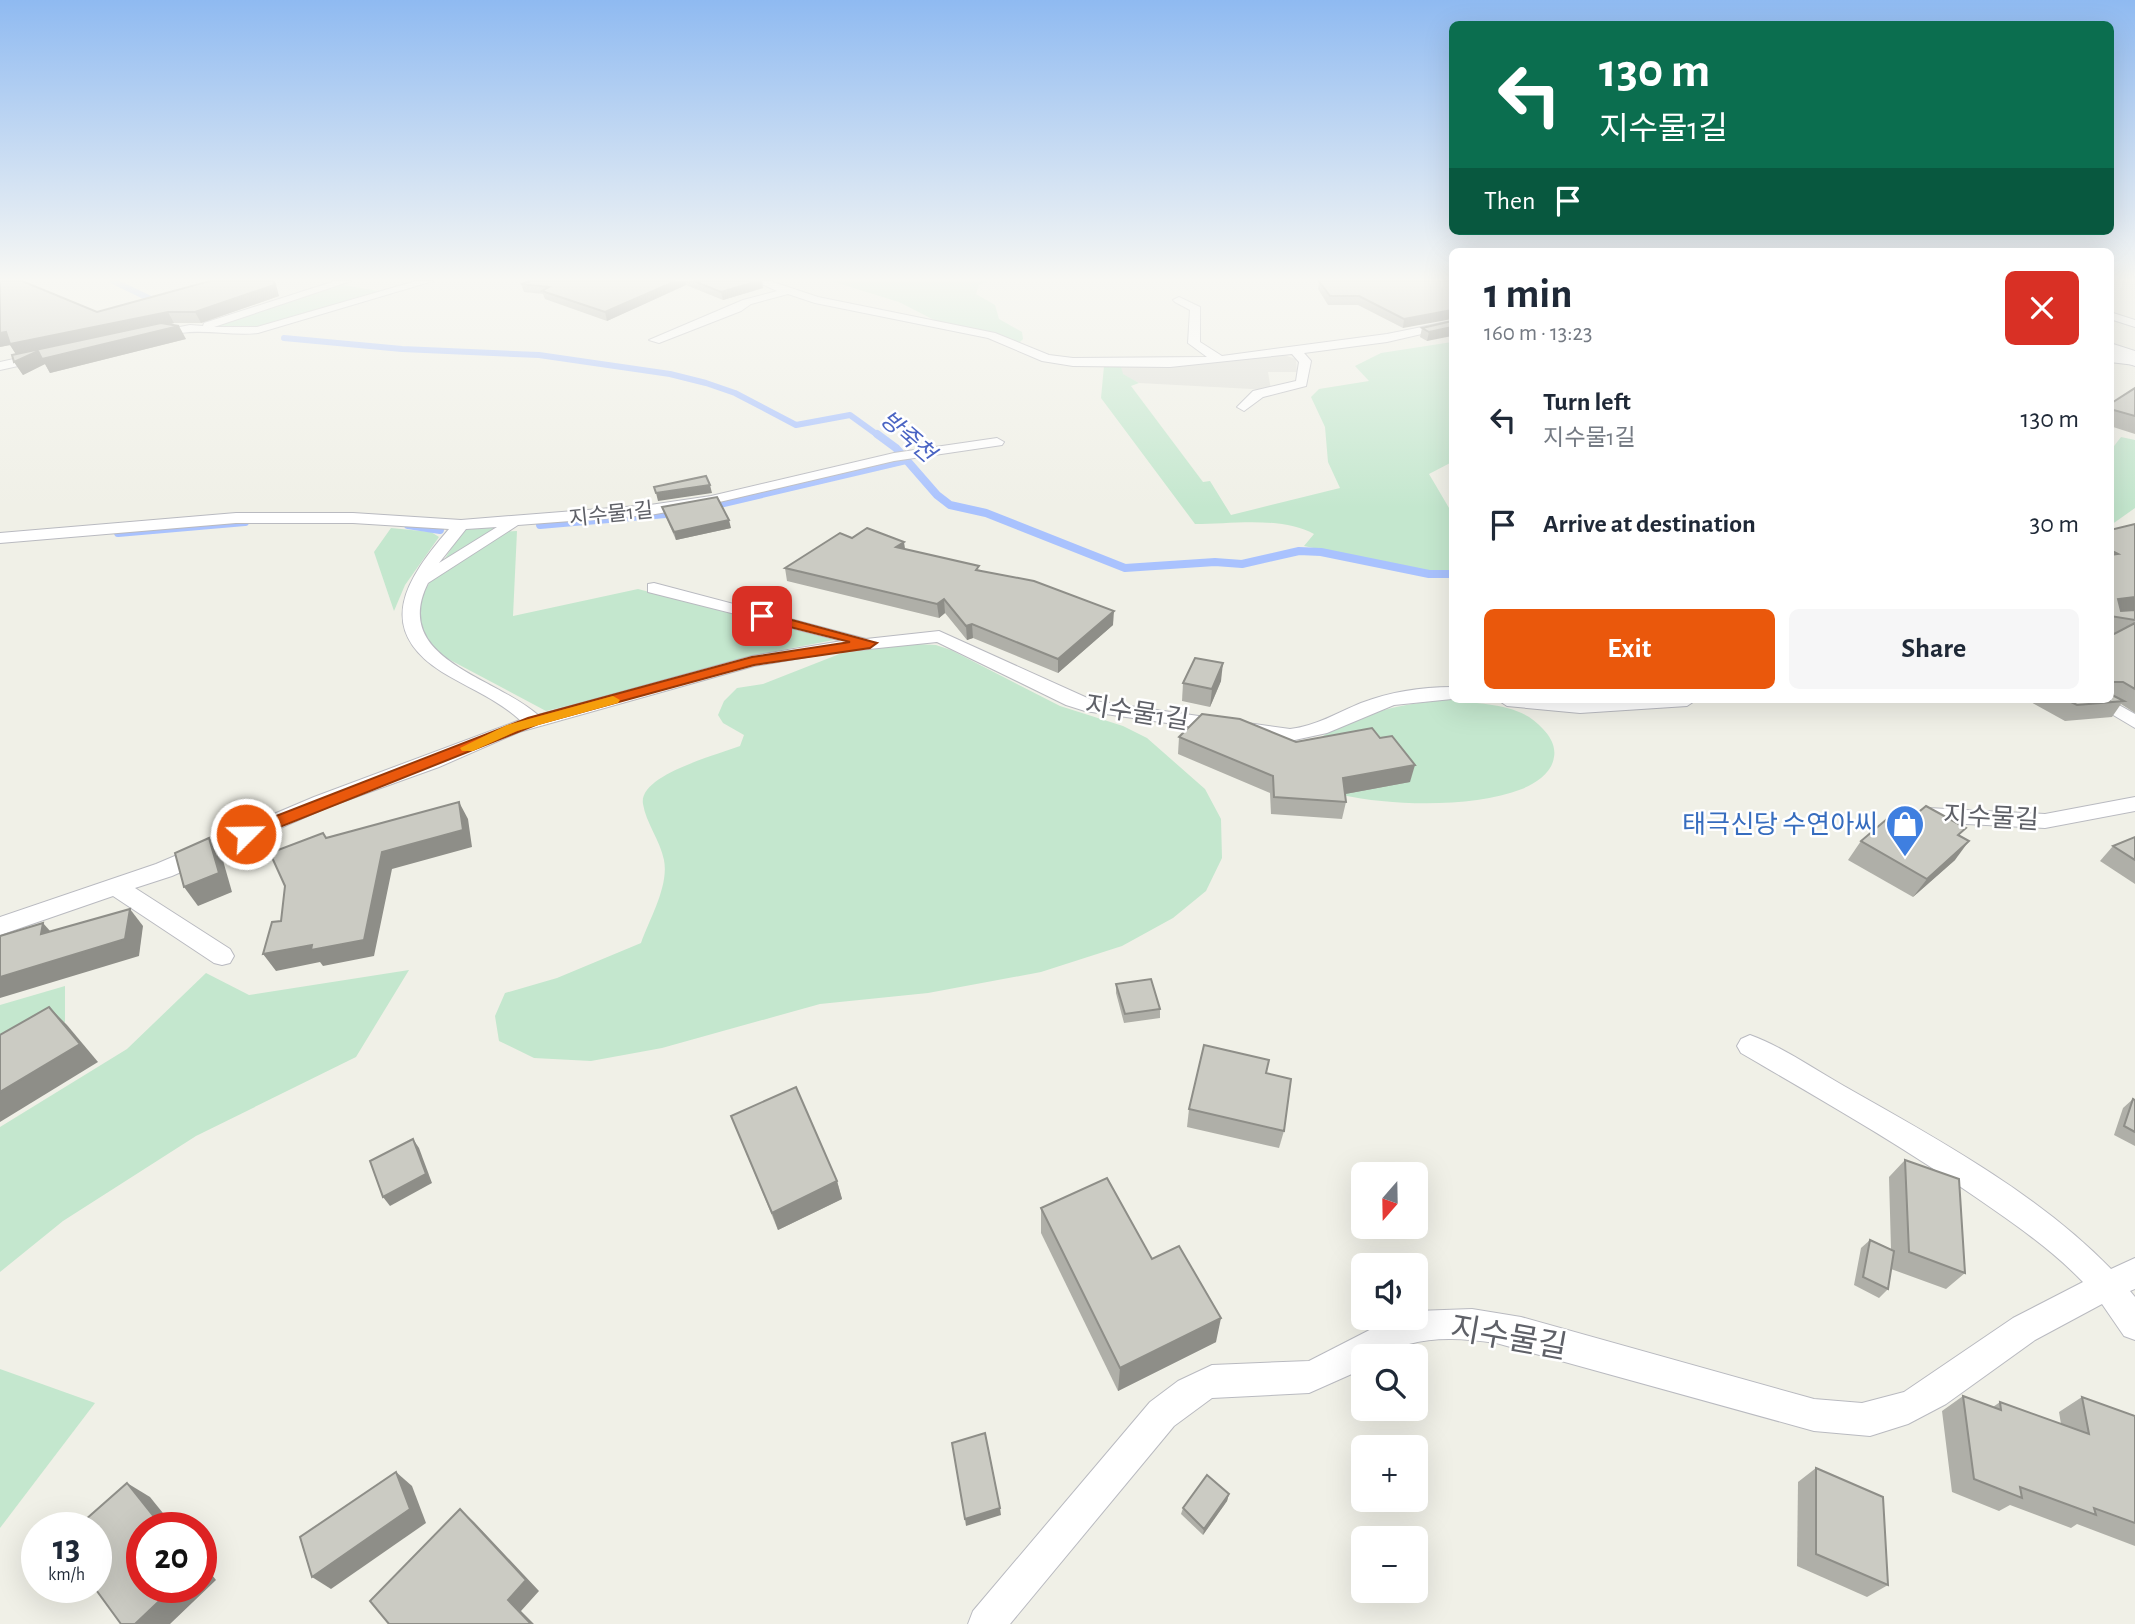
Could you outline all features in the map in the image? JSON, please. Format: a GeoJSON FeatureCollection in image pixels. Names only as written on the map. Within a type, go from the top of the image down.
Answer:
{"type":"FeatureCollection","features":[{"type":"Feature","properties":{"kind":"lane"},"geometry":{"type":"LineString","coordinates":[[0,366],[44,357]]}},
{"type":"Feature","properties":{"kind":"lane"},"geometry":{"type":"LineString","coordinates":[[1043,357],[1126,364],[1240,357]]}},
{"type":"Feature","properties":{"kind":"lane"},"geometry":{"type":"LineString","coordinates":[[1216,357],[1219,359]]}},
{"type":"Feature","properties":{"kind":"lane"},"geometry":{"type":"LineString","coordinates":[[1244,407],[1258,394],[1302,383],[1305,361],[1301,357]]}},
{"type":"Feature","properties":{"kind":"lane"},"geometry":{"type":"LineString","coordinates":[[2114,358],[2135,360]]}},
{"type":"Feature","properties":{"kind":"lane"},"geometry":{"type":"LineString","coordinates":[[1126,364],[1159,371],[1208,373]]}},
{"type":"Feature","properties":{"kind":"lane","name":"지수물1길"},"geometry":{"type":"LineString","coordinates":[[0,538],[259,517],[353,518],[461,525],[513,523],[671,508],[902,456],[997,442]]}},
{"type":"Feature","properties":{"kind":"lane","name":"지수물1길"},"geometry":{"type":"LineString","coordinates":[[420,582],[513,523]]}},
{"type":"Feature","properties":{"kind":"lane"},"geometry":{"type":"LineString","coordinates":[[461,525],[441,547],[410,604],[408,621],[413,637],[424,652],[444,666],[504,696],[519,706],[533,721]]}},
{"type":"Feature","properties":{"kind":"lane","name":"지수물1길"},"geometry":{"type":"LineString","coordinates":[[654,588],[870,643]]}},
{"type":"Feature","properties":{"kind":"lane","name":"지수물1길"},"geometry":{"type":"LineString","coordinates":[[0,926],[117,888],[321,802],[533,721],[704,677],[752,661],[870,643],[939,636],[1092,707],[1290,735],[1317,731],[1370,707],[1423,694],[1449,693]]}},
{"type":"Feature","properties":{"kind":"lane"},"geometry":{"type":"LineString","coordinates":[[1538,703],[1580,707],[1641,703]]}},
{"type":"Feature","properties":{"kind":"lane"},"geometry":{"type":"LineString","coordinates":[[2102,703],[2135,722]]}},
{"type":"Feature","properties":{"kind":"lane","name":"지수물길"},"geometry":{"type":"LineString","coordinates":[[1928,815],[2045,821],[2135,804]]}},
{"type":"Feature","properties":{"kind":"lane"},"geometry":{"type":"LineString","coordinates":[[117,888],[222,956]]}},
{"type":"Feature","properties":{"kind":"lane"},"geometry":{"type":"LineString","coordinates":[[1750,1046],[1911,1138],[1972,1178],[2057,1240],[2121,1280],[2135,1325]]}},
{"type":"Feature","properties":{"kind":"lane","name":"지수물길"},"geometry":{"type":"LineString","coordinates":[[986,1624],[1162,1414],[1183,1395],[1208,1382],[1231,1376],[1292,1379],[1314,1376],[1334,1368],[1373,1341],[1399,1331],[1423,1325],[1454,1324],[1494,1328],[1558,1343],[1814,1415],[1849,1420],[1879,1418],[1906,1410],[2026,1327],[2121,1280]]}},
{"type":"Feature","properties":{"kind":"shaded area"},"geometry":{"type":"Polygon","coordinates":[[[1289,357],[1296,359],[1297,372],[1268,372],[1271,390],[1139,383],[1122,374],[1121,366],[1289,357]]]}},
{"type":"Feature","properties":{"kind":"green space"},"geometry":{"type":"Polygon","coordinates":[[[1373,357],[1449,357],[1449,464],[1429,474],[1449,508],[1449,572],[1415,569],[1304,546],[1314,534],[1287,525],[1256,522],[1195,524],[1101,398],[1104,366],[1121,366],[1123,374],[1139,383],[1131,386],[1203,482],[1210,481],[1231,515],[1340,488],[1328,462],[1325,427],[1311,397],[1319,389],[1369,381],[1355,366],[1373,357]]]}},
{"type":"Feature","properties":{"kind":"green space"},"geometry":{"type":"Polygon","coordinates":[[[2121,437],[2135,440],[2135,508],[2114,523],[2114,446],[2121,437]]]}},
{"type":"Feature","properties":{"kind":"green space"},"geometry":{"type":"Polygon","coordinates":[[[501,526],[442,563],[465,527],[501,526]]]}},
{"type":"Feature","properties":{"kind":"green space"},"geometry":{"type":"Polygon","coordinates":[[[391,528],[431,532],[439,537],[405,585],[394,611],[374,552],[391,528]]]}},
{"type":"Feature","properties":{"kind":"green space"},"geometry":{"type":"Polygon","coordinates":[[[517,531],[513,616],[638,589],[834,640],[756,655],[692,676],[546,711],[435,652],[423,639],[416,605],[433,577],[502,532],[517,531]]]}},
{"type":"Feature","properties":{"kind":"green space"},"geometry":{"type":"Polygon","coordinates":[[[917,644],[936,645],[951,650],[1060,706],[1123,726],[1147,738],[1205,789],[1221,819],[1222,858],[1206,891],[1173,918],[1122,946],[1041,972],[928,993],[820,1004],[662,1048],[591,1061],[534,1058],[499,1041],[495,1016],[505,993],[557,978],[641,943],[658,902],[665,870],[662,853],[643,804],[645,794],[665,775],[740,746],[744,735],[723,723],[718,715],[724,701],[737,688],[763,684],[842,653],[917,644]]]}},
{"type":"Feature","properties":{"kind":"green space"},"geometry":{"type":"Polygon","coordinates":[[[1449,699],[1449,703],[1478,703],[1522,713],[1533,720],[1550,738],[1554,753],[1553,763],[1533,784],[1480,800],[1408,803],[1342,795],[1308,749],[1321,737],[1355,719],[1414,704],[1449,699]]]}},
{"type":"Feature","properties":{"kind":"green space"},"geometry":{"type":"Polygon","coordinates":[[[409,970],[356,1057],[196,1136],[63,1221],[0,1272],[0,1127],[127,1049],[206,973],[249,995],[409,970]]]}},
{"type":"Feature","properties":{"kind":"green space"},"geometry":{"type":"Polygon","coordinates":[[[65,986],[65,1022],[0,1058],[0,1005],[65,986]]]}},
{"type":"Feature","properties":{"kind":"green space"},"geometry":{"type":"Polygon","coordinates":[[[0,1369],[95,1403],[0,1528],[0,1369]]]}},
{"type":"Feature","properties":{"kind":"building"},"geometry":{"type":"Polygon","coordinates":[[[13,357],[25,357],[14,362],[13,357]]]}},
{"type":"Feature","properties":{"kind":"building"},"geometry":{"type":"Polygon","coordinates":[[[2135,388],[2135,416],[2114,410],[2114,401],[2135,388]]]}},
{"type":"Feature","properties":{"kind":"building"},"geometry":{"type":"Polygon","coordinates":[[[706,476],[710,485],[656,493],[654,487],[706,476]]]}},
{"type":"Feature","properties":{"kind":"building"},"geometry":{"type":"Polygon","coordinates":[[[717,497],[729,520],[674,532],[662,507],[717,497]]]}},
{"type":"Feature","properties":{"kind":"building"},"geometry":{"type":"Polygon","coordinates":[[[2135,524],[2135,597],[2118,599],[2121,611],[2135,610],[2135,620],[2114,617],[2114,554],[2118,554],[2114,552],[2114,529],[2135,524]]]}},
{"type":"Feature","properties":{"kind":"building"},"geometry":{"type":"Polygon","coordinates":[[[867,528],[904,542],[896,547],[979,566],[976,570],[1034,581],[1114,611],[1058,659],[972,624],[966,626],[944,599],[937,604],[785,568],[840,533],[852,538],[867,528]]]}},
{"type":"Feature","properties":{"kind":"building"},"geometry":{"type":"Polygon","coordinates":[[[2135,623],[2135,689],[2123,682],[2114,682],[2114,634],[2135,623]]]}},
{"type":"Feature","properties":{"kind":"building"},"geometry":{"type":"Polygon","coordinates":[[[1195,658],[1223,663],[1212,689],[1183,683],[1195,658]]]}},
{"type":"Feature","properties":{"kind":"building"},"geometry":{"type":"Polygon","coordinates":[[[1202,714],[1240,719],[1296,742],[1372,728],[1380,738],[1392,736],[1415,765],[1343,778],[1346,802],[1274,797],[1273,776],[1179,737],[1202,714]]]}},
{"type":"Feature","properties":{"kind":"building"},"geometry":{"type":"Polygon","coordinates":[[[459,802],[463,830],[382,852],[364,940],[311,950],[312,945],[263,954],[272,922],[281,921],[285,886],[270,853],[323,833],[326,838],[459,802]]]}},
{"type":"Feature","properties":{"kind":"building"},"geometry":{"type":"Polygon","coordinates":[[[1926,806],[1966,828],[1958,835],[1969,841],[1927,879],[1861,841],[1900,808],[1914,816],[1926,806]]]}},
{"type":"Feature","properties":{"kind":"building"},"geometry":{"type":"Polygon","coordinates":[[[2135,837],[2135,860],[2113,846],[2135,837]]]}},
{"type":"Feature","properties":{"kind":"building"},"geometry":{"type":"Polygon","coordinates":[[[209,838],[219,873],[184,887],[175,853],[209,838]]]}},
{"type":"Feature","properties":{"kind":"building"},"geometry":{"type":"Polygon","coordinates":[[[130,909],[125,939],[0,977],[0,936],[43,923],[41,934],[130,909]]]}},
{"type":"Feature","properties":{"kind":"building"},"geometry":{"type":"Polygon","coordinates":[[[1151,979],[1160,1009],[1125,1014],[1116,984],[1151,979]]]}},
{"type":"Feature","properties":{"kind":"building"},"geometry":{"type":"Polygon","coordinates":[[[49,1007],[80,1044],[0,1092],[0,1035],[49,1007]]]}},
{"type":"Feature","properties":{"kind":"building"},"geometry":{"type":"Polygon","coordinates":[[[1204,1045],[1269,1060],[1266,1073],[1291,1079],[1284,1131],[1189,1109],[1204,1045]]]}},
{"type":"Feature","properties":{"kind":"building"},"geometry":{"type":"Polygon","coordinates":[[[796,1087],[837,1181],[772,1213],[731,1116],[796,1087]]]}},
{"type":"Feature","properties":{"kind":"building"},"geometry":{"type":"Polygon","coordinates":[[[2133,1099],[2135,1100],[2135,1132],[2124,1126],[2133,1099]]]}},
{"type":"Feature","properties":{"kind":"building"},"geometry":{"type":"Polygon","coordinates":[[[413,1139],[426,1174],[383,1197],[370,1161],[413,1139]]]}},
{"type":"Feature","properties":{"kind":"building"},"geometry":{"type":"Polygon","coordinates":[[[1905,1160],[1959,1179],[1965,1273],[1909,1252],[1905,1160]]]}},
{"type":"Feature","properties":{"kind":"building"},"geometry":{"type":"Polygon","coordinates":[[[1107,1178],[1152,1259],[1179,1246],[1221,1318],[1120,1368],[1041,1208],[1107,1178]]]}},
{"type":"Feature","properties":{"kind":"building"},"geometry":{"type":"Polygon","coordinates":[[[1870,1240],[1894,1251],[1888,1289],[1863,1277],[1870,1240]]]}},
{"type":"Feature","properties":{"kind":"building"},"geometry":{"type":"Polygon","coordinates":[[[1963,1396],[2001,1410],[2000,1402],[2089,1434],[2082,1397],[2135,1416],[2135,1523],[2094,1508],[2096,1515],[2020,1487],[2022,1498],[1974,1479],[1963,1396]]]}},
{"type":"Feature","properties":{"kind":"building"},"geometry":{"type":"Polygon","coordinates":[[[985,1433],[1000,1508],[965,1519],[952,1443],[985,1433]]]}},
{"type":"Feature","properties":{"kind":"building"},"geometry":{"type":"Polygon","coordinates":[[[1816,1468],[1883,1497],[1888,1585],[1816,1554],[1816,1468]]]}},
{"type":"Feature","properties":{"kind":"building"},"geometry":{"type":"Polygon","coordinates":[[[396,1472],[410,1509],[312,1577],[300,1537],[396,1472]]]}},
{"type":"Feature","properties":{"kind":"building"},"geometry":{"type":"Polygon","coordinates":[[[1207,1475],[1229,1494],[1204,1529],[1183,1508],[1207,1475]]]}},
{"type":"Feature","properties":{"kind":"building"},"geometry":{"type":"Polygon","coordinates":[[[127,1483],[150,1512],[126,1512],[126,1603],[157,1603],[135,1624],[121,1624],[106,1603],[112,1603],[112,1512],[94,1512],[127,1483]]]}},
{"type":"Feature","properties":{"kind":"building"},"geometry":{"type":"Polygon","coordinates":[[[460,1509],[526,1580],[508,1600],[531,1624],[389,1624],[370,1601],[460,1509]]]}},
{"type":"Feature","properties":{"kind":"waterway","name":"방죽천"},"geometry":{"type":"LineString","coordinates":[[551,357],[670,374],[706,383],[735,393],[796,425],[850,415],[879,436]]}},
{"type":"Feature","properties":{"kind":"waterway","name":"방죽천"},"geometry":{"type":"LineString","coordinates":[[877,434],[896,448],[937,495],[950,505],[986,513],[1125,568],[1215,562],[1242,564],[1299,551],[1321,552],[1429,574],[1449,574]]}},
{"type":"Feature","properties":{"kind":"waterway"},"geometry":{"type":"LineString","coordinates":[[707,507],[906,460]]}},
{"type":"Feature","properties":{"kind":"waterway"},"geometry":{"type":"LineString","coordinates":[[540,525],[677,513]]}},
{"type":"Feature","properties":{"kind":"waterway"},"geometry":{"type":"LineString","coordinates":[[118,533],[245,522]]}},
{"type":"Feature","properties":{"kind":"waterway"},"geometry":{"type":"LineString","coordinates":[[408,525],[440,530]]}},
{"type":"Feature","properties":{"kind":"slow traffic"},"geometry":{"type":"LineString","coordinates":[[468,748],[533,721],[613,700]]}},
{"type":"Feature","properties":{"kind":"place","name":"태극신당 수연아씨"},"geometry":{"type":"Point","coordinates":[1905,858]}},
{"type":"Feature","properties":{"kind":"route"},"geometry":{"type":"LineString","coordinates":[[246,834],[321,802],[461,751],[533,721],[704,677],[752,661],[870,643],[762,616]]}}]}
